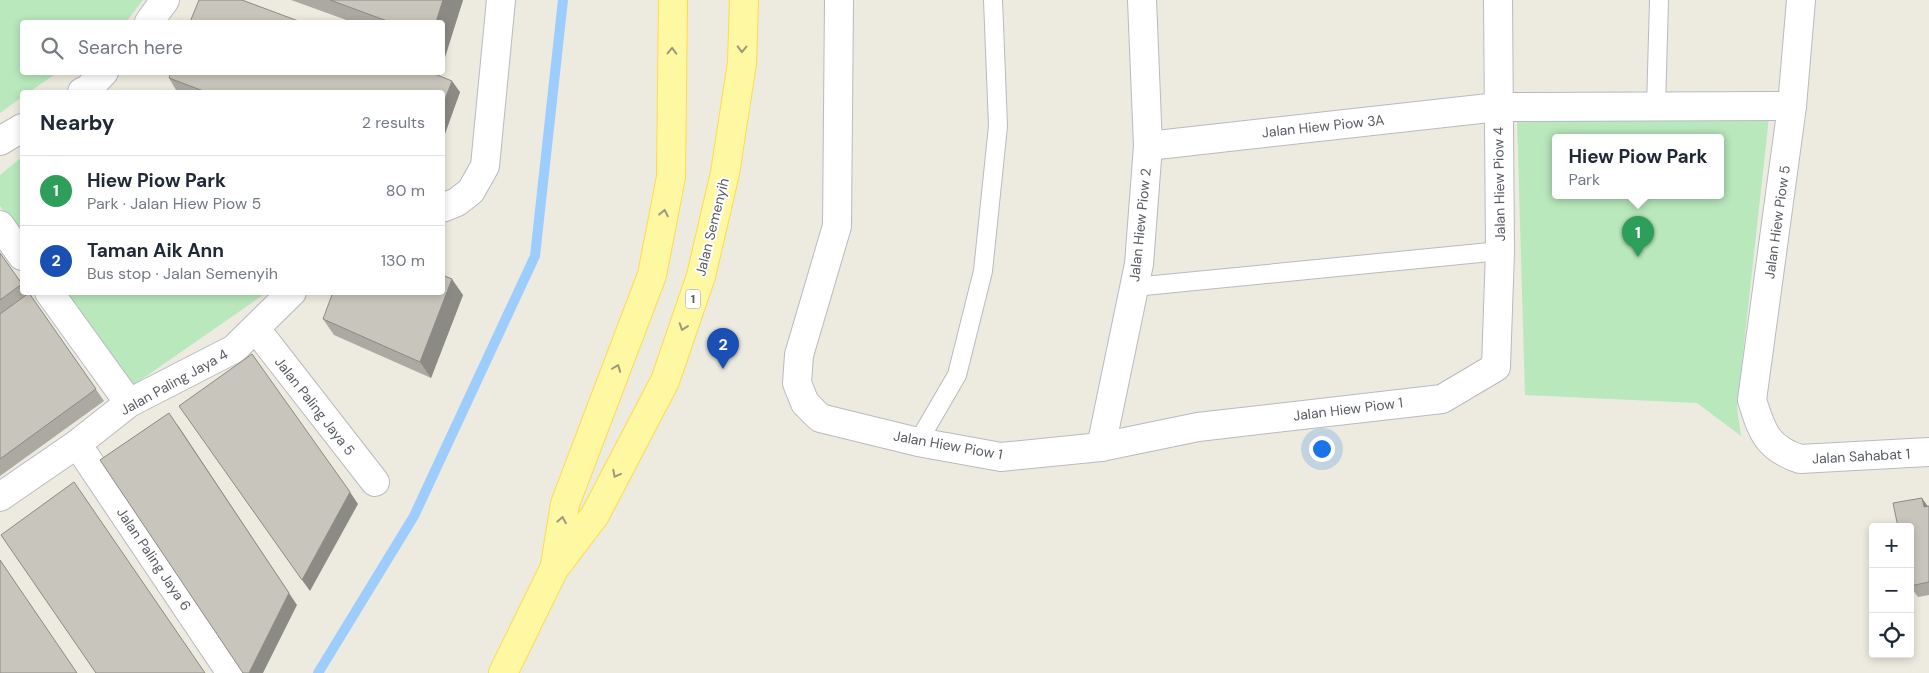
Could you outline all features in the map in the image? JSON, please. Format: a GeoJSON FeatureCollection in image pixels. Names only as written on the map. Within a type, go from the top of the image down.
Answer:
{"type":"FeatureCollection","features":[{"type":"Feature","properties":{"kind":"main road","name":"Jalan Semenyih"},"geometry":{"type":"LineString","coordinates":[[554,569],[565,504],[652,275],[672,177],[673,0]]}},
{"type":"Feature","properties":{"kind":"main road","name":"Jalan Semenyih"},"geometry":{"type":"LineString","coordinates":[[503,673],[554,569],[595,515],[665,381],[698,285],[726,164],[742,63],[744,0]]}},
{"type":"Feature","properties":{"kind":"street"},"geometry":{"type":"LineString","coordinates":[[150,20],[165,0]]}},
{"type":"Feature","properties":{"kind":"street"},"geometry":{"type":"LineString","coordinates":[[445,207],[457,202],[471,191],[485,166],[501,0]]}},
{"type":"Feature","properties":{"kind":"street","name":"Jalan Hiew Piow 1"},"geometry":{"type":"LineString","coordinates":[[839,0],[837,226],[799,355],[797,382],[804,403],[820,418],[918,442],[1002,457],[1101,447],[1198,426],[1442,399],[1496,367]]}},
{"type":"Feature","properties":{"kind":"street","name":"Jalan Hiew Piow 2"},"geometry":{"type":"LineString","coordinates":[[1101,447],[1139,264],[1148,146],[1142,0]]}},
{"type":"Feature","properties":{"kind":"street","name":"Jalan Hiew Piow 4"},"geometry":{"type":"LineString","coordinates":[[1496,367],[1500,252],[1498,0]]}},
{"type":"Feature","properties":{"kind":"street","name":"Jalan Hiew Piow 5"},"geometry":{"type":"LineString","coordinates":[[1768,440],[1759,423],[1752,400],[1792,106],[1801,0]]}},
{"type":"Feature","properties":{"kind":"street","name":"Jalan Hiew Piow 3A"},"geometry":{"type":"LineString","coordinates":[[1148,146],[1498,107],[1792,106]]}},
{"type":"Feature","properties":{"kind":"street"},"geometry":{"type":"LineString","coordinates":[[0,141],[20,129]]}},
{"type":"Feature","properties":{"kind":"street"},"geometry":{"type":"LineString","coordinates":[[0,225],[20,253]]}},
{"type":"Feature","properties":{"kind":"street"},"geometry":{"type":"LineString","coordinates":[[51,295],[129,403]]}},
{"type":"Feature","properties":{"kind":"street","name":"Jalan Paling Jaya 4"},"geometry":{"type":"LineString","coordinates":[[0,497],[77,444],[129,403],[234,349],[289,295]]}},
{"type":"Feature","properties":{"kind":"street","name":"Jalan Paling Jaya 5"},"geometry":{"type":"LineString","coordinates":[[256,329],[375,482]]}},
{"type":"Feature","properties":{"kind":"street","name":"Jalan Sahabat 1"},"geometry":{"type":"LineString","coordinates":[[1768,440],[1783,454],[1800,459],[1929,452]]}},
{"type":"Feature","properties":{"kind":"street","name":"Jalan Paling Jaya 6"},"geometry":{"type":"LineString","coordinates":[[77,444],[231,673]]}},
{"type":"Feature","properties":{"kind":"lane"},"geometry":{"type":"LineString","coordinates":[[918,442],[957,375],[983,271],[998,126],[993,0]]}},
{"type":"Feature","properties":{"kind":"lane"},"geometry":{"type":"LineString","coordinates":[[1656,107],[1659,0]]}},
{"type":"Feature","properties":{"kind":"lane"},"geometry":{"type":"LineString","coordinates":[[1134,287],[1500,252]]}},
{"type":"Feature","properties":{"kind":"green space"},"geometry":{"type":"Polygon","coordinates":[[[0,0],[143,0],[128,20],[20,20],[20,75],[54,75],[32,90],[20,90],[20,98],[0,113],[0,0]]]}},
{"type":"Feature","properties":{"kind":"green space"},"geometry":{"type":"Polygon","coordinates":[[[1769,117],[1737,408],[1741,436],[1697,403],[1525,395],[1517,120],[1769,117]]]}},
{"type":"Feature","properties":{"kind":"green space"},"geometry":{"type":"Polygon","coordinates":[[[20,159],[20,233],[0,206],[0,175],[20,159]]]}},
{"type":"Feature","properties":{"kind":"green space"},"geometry":{"type":"Polygon","coordinates":[[[65,295],[263,295],[132,386],[65,295]]]}},
{"type":"Feature","properties":{"kind":"building"},"geometry":{"type":"Polygon","coordinates":[[[199,0],[242,0],[296,20],[191,20],[199,0]]]}},
{"type":"Feature","properties":{"kind":"building"},"geometry":{"type":"Polygon","coordinates":[[[330,0],[443,0],[437,20],[385,20],[330,0]]]}},
{"type":"Feature","properties":{"kind":"building"},"geometry":{"type":"Polygon","coordinates":[[[170,75],[437,75],[452,81],[445,99],[445,90],[201,90],[169,78],[170,75]]]}},
{"type":"Feature","properties":{"kind":"building"},"geometry":{"type":"Polygon","coordinates":[[[0,253],[20,281],[20,285],[0,300],[0,253]]]}},
{"type":"Feature","properties":{"kind":"building"},"geometry":{"type":"Polygon","coordinates":[[[445,276],[452,279],[420,362],[323,319],[332,295],[445,295],[445,276]]]}},
{"type":"Feature","properties":{"kind":"building"},"geometry":{"type":"Polygon","coordinates":[[[26,295],[30,295],[96,389],[0,459],[0,314],[26,295]]]}},
{"type":"Feature","properties":{"kind":"building"},"geometry":{"type":"Polygon","coordinates":[[[252,354],[350,492],[302,580],[179,406],[252,354]]]}},
{"type":"Feature","properties":{"kind":"building"},"geometry":{"type":"Polygon","coordinates":[[[169,413],[289,593],[249,673],[243,673],[100,460],[169,413]]]}},
{"type":"Feature","properties":{"kind":"building"},"geometry":{"type":"Polygon","coordinates":[[[74,482],[205,673],[96,673],[1,535],[74,482]]]}},
{"type":"Feature","properties":{"kind":"building"},"geometry":{"type":"Polygon","coordinates":[[[1922,498],[1924,507],[1929,506],[1929,582],[1914,585],[1914,523],[1897,523],[1893,503],[1922,498]]]}},
{"type":"Feature","properties":{"kind":"building"},"geometry":{"type":"Polygon","coordinates":[[[0,560],[77,673],[0,673],[0,560]]]}},
{"type":"Feature","properties":{"kind":"waterway"},"geometry":{"type":"LineString","coordinates":[[318,673],[414,516],[535,256],[563,0]]}},
{"type":"Feature","properties":{"kind":"place","name":"Hiew Piow Park"},"geometry":{"type":"Point","coordinates":[1638,257]}},
{"type":"Feature","properties":{"kind":"place","name":"Taman Aik Ann"},"geometry":{"type":"Point","coordinates":[723,369]}}]}
